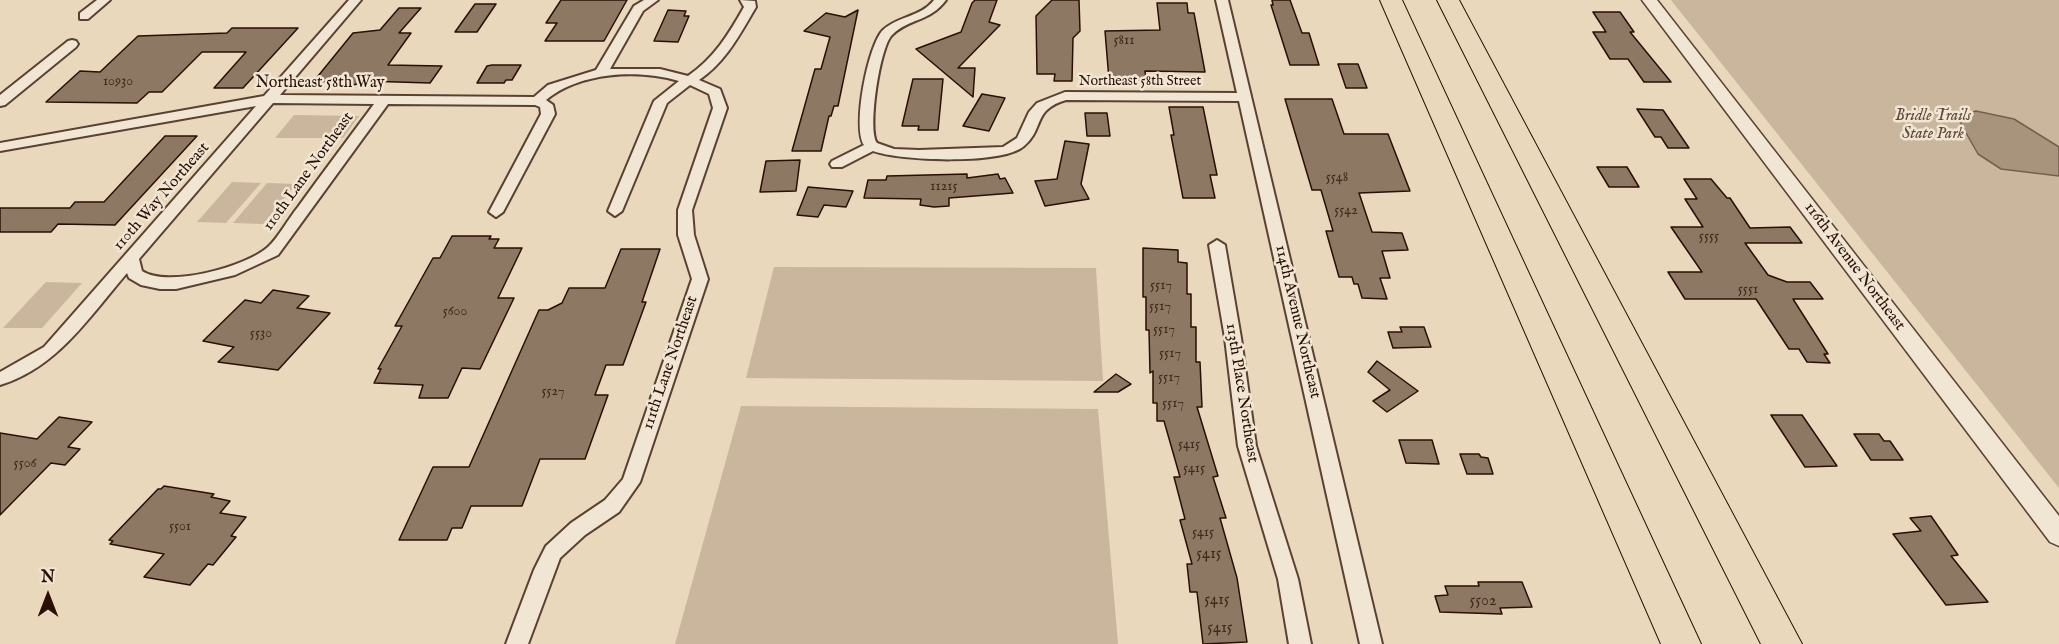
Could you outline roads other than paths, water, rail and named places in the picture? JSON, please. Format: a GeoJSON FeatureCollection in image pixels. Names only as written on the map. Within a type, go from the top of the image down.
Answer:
{"type":"FeatureCollection","features":[{"type":"Feature","properties":{"kind":"highway"},"geometry":{"type":"LineString","coordinates":[[1391,0],[1681,644]]}},
{"type":"Feature","properties":{"kind":"highway"},"geometry":{"type":"LineString","coordinates":[[1448,0],[1782,644]]}},
{"type":"Feature","properties":{"kind":"street"},"geometry":{"type":"LineString","coordinates":[[84,16],[104,0]]}},
{"type":"Feature","properties":{"kind":"street","name":"110th Way Northeast"},"geometry":{"type":"LineString","coordinates":[[0,379],[24,368],[50,351],[162,220],[181,204],[355,0]]}},
{"type":"Feature","properties":{"kind":"street"},"geometry":{"type":"LineString","coordinates":[[601,74],[638,9],[652,0]]}},
{"type":"Feature","properties":{"kind":"street"},"geometry":{"type":"LineString","coordinates":[[615,211],[661,101],[669,92],[702,72],[728,47],[750,7],[746,0]]}},
{"type":"Feature","properties":{"kind":"street"},"geometry":{"type":"LineString","coordinates":[[837,164],[872,146],[866,138],[866,124],[878,50],[883,38],[894,27],[920,18],[936,8],[940,0]]}},
{"type":"Feature","properties":{"kind":"street","name":"114th Avenue Northeast"},"geometry":{"type":"LineString","coordinates":[[1222,0],[1371,644]]}},
{"type":"Feature","properties":{"kind":"street","name":"116th Avenue Northeast"},"geometry":{"type":"LineString","coordinates":[[1649,0],[2059,535]]}},
{"type":"Feature","properties":{"kind":"street"},"geometry":{"type":"LineString","coordinates":[[0,102],[72,44]]}},
{"type":"Feature","properties":{"kind":"street","name":"111th Lane Northeast"},"geometry":{"type":"LineString","coordinates":[[517,644],[544,570],[553,552],[578,529],[612,506],[631,482],[700,279],[686,235],[685,210],[720,108],[715,92],[674,74],[646,70],[601,74],[553,88],[537,101]]}},
{"type":"Feature","properties":{"kind":"street","name":"Northeast 58th Street"},"geometry":{"type":"LineString","coordinates":[[872,146],[893,153],[993,153],[1002,151],[1012,148],[1023,139],[1038,106],[1049,99],[1065,96],[1245,97]]}},
{"type":"Feature","properties":{"kind":"street","name":"Northeast 58th Way"},"geometry":{"type":"LineString","coordinates":[[0,147],[271,99],[537,101]]}},
{"type":"Feature","properties":{"kind":"street","name":"110th Lane Northeast"},"geometry":{"type":"LineString","coordinates":[[131,259],[135,274],[148,282],[177,284],[260,259],[273,251],[384,100]]}},
{"type":"Feature","properties":{"kind":"street"},"geometry":{"type":"LineString","coordinates":[[496,212],[548,114],[546,105],[537,101]]}},
{"type":"Feature","properties":{"kind":"street","name":"113th Place Northeast"},"geometry":{"type":"LineString","coordinates":[[1217,244],[1233,338],[1247,446],[1288,579],[1300,644]]}},
{"type":"Feature","properties":{"kind":"park label","name":"Bridle Trails State Park"},"geometry":{"type":"Point","coordinates":[1933,126]}}]}
